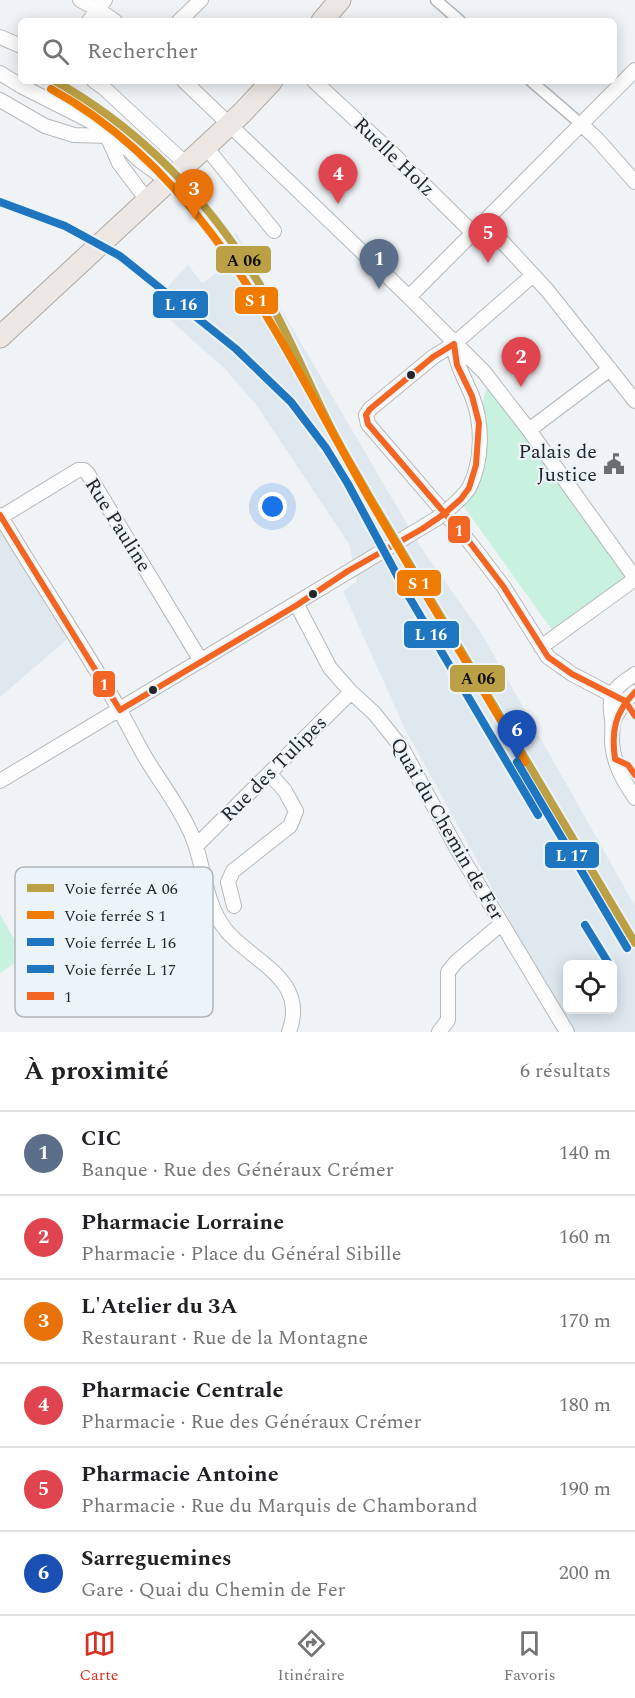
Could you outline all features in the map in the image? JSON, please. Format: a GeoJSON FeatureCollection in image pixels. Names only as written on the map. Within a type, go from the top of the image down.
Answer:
{"type":"FeatureCollection","features":[{"type":"Feature","properties":{"kind":"main road"},"geometry":{"type":"LineString","coordinates":[[325,18],[340,0]]}},
{"type":"Feature","properties":{"kind":"main road"},"geometry":{"type":"LineString","coordinates":[[0,337],[242,113],[269,84]]}},
{"type":"Feature","properties":{"kind":"street"},"geometry":{"type":"LineString","coordinates":[[80,0],[102,5],[113,18]]}},
{"type":"Feature","properties":{"kind":"street"},"geometry":{"type":"LineString","coordinates":[[182,18],[201,0]]}},
{"type":"Feature","properties":{"kind":"street"},"geometry":{"type":"LineString","coordinates":[[436,0],[457,18]]}},
{"type":"Feature","properties":{"kind":"street"},"geometry":{"type":"LineString","coordinates":[[91,18],[102,5]]}},
{"type":"Feature","properties":{"kind":"street"},"geometry":{"type":"LineString","coordinates":[[0,38],[18,45]]}},
{"type":"Feature","properties":{"kind":"street"},"geometry":{"type":"LineString","coordinates":[[409,297],[635,70]]}},
{"type":"Feature","properties":{"kind":"street"},"geometry":{"type":"LineString","coordinates":[[0,73],[94,123],[107,136],[119,163],[147,200]]}},
{"type":"Feature","properties":{"kind":"street"},"geometry":{"type":"LineString","coordinates":[[104,84],[176,173]]}},
{"type":"Feature","properties":{"kind":"street"},"geometry":{"type":"LineString","coordinates":[[187,84],[409,297],[495,385],[635,579],[541,647]]}},
{"type":"Feature","properties":{"kind":"street","name":"Ruelle Holz"},"geometry":{"type":"LineString","coordinates":[[317,84],[474,234]]}},
{"type":"Feature","properties":{"kind":"street"},"geometry":{"type":"LineString","coordinates":[[534,84],[581,124],[635,182]]}},
{"type":"Feature","properties":{"kind":"street"},"geometry":{"type":"LineString","coordinates":[[0,100],[45,126],[74,135],[107,136],[120,141],[139,160],[176,173]]}},
{"type":"Feature","properties":{"kind":"street"},"geometry":{"type":"LineString","coordinates":[[205,146],[274,231]]}},
{"type":"Feature","properties":{"kind":"street"},"geometry":{"type":"LineString","coordinates":[[485,222],[533,275],[635,401]]}},
{"type":"Feature","properties":{"kind":"street"},"geometry":{"type":"LineString","coordinates":[[533,275],[454,344],[433,357],[370,409],[366,416],[368,424],[471,544],[548,657],[559,666],[612,694]]}},
{"type":"Feature","properties":{"kind":"street"},"geometry":{"type":"LineString","coordinates":[[0,781],[297,605],[348,571],[422,529],[450,508],[469,488],[476,465],[479,439],[476,408],[458,365],[454,344]]}},
{"type":"Feature","properties":{"kind":"street"},"geometry":{"type":"LineString","coordinates":[[529,430],[610,369]]}},
{"type":"Feature","properties":{"kind":"street","name":"Rue Pauline"},"geometry":{"type":"LineString","coordinates":[[1,516],[78,470],[84,470],[201,661]]}},
{"type":"Feature","properties":{"kind":"street"},"geometry":{"type":"LineString","coordinates":[[1,516],[180,813],[196,846],[201,867]]}},
{"type":"Feature","properties":{"kind":"street","name":"Quai du Chemin de Fer"},"geometry":{"type":"LineString","coordinates":[[297,605],[330,668],[374,713],[402,748],[457,849],[567,1032]]}},
{"type":"Feature","properties":{"kind":"street"},"geometry":{"type":"LineString","coordinates":[[635,674],[612,694],[609,708],[613,721],[615,759],[622,779],[635,798]]}},
{"type":"Feature","properties":{"kind":"street","name":"Rue des Tulipes"},"geometry":{"type":"LineString","coordinates":[[196,846],[351,692]]}},
{"type":"Feature","properties":{"kind":"street"},"geometry":{"type":"LineString","coordinates":[[613,721],[625,701],[635,692]]}},
{"type":"Feature","properties":{"kind":"street"},"geometry":{"type":"LineString","coordinates":[[234,906],[228,882],[233,871],[290,826],[296,811],[285,791],[270,774]]}},
{"type":"Feature","properties":{"kind":"street"},"geometry":{"type":"LineString","coordinates":[[213,906],[219,921],[234,939],[275,972],[289,992],[293,1013],[289,1032]]}},
{"type":"Feature","properties":{"kind":"street"},"geometry":{"type":"LineString","coordinates":[[439,1032],[448,1020],[448,972],[456,962],[501,924]]}},
{"type":"Feature","properties":{"kind":"shaded area"},"geometry":{"type":"Polygon","coordinates":[[[236,232],[420,546],[482,634],[635,906],[635,1032],[571,1032],[405,729],[343,591],[357,581],[349,544],[257,406],[224,368],[152,304],[188,265],[202,283],[221,270],[215,254],[236,232]]]}},
{"type":"Feature","properties":{"kind":"shaded area"},"geometry":{"type":"Polygon","coordinates":[[[0,524],[71,636],[0,697],[0,524]]]}},
{"type":"Feature","properties":{"kind":"green space"},"geometry":{"type":"Polygon","coordinates":[[[488,387],[629,581],[552,630],[462,504],[478,484],[485,469],[483,409],[488,387]]]}},
{"type":"Feature","properties":{"kind":"green space"},"geometry":{"type":"Polygon","coordinates":[[[0,914],[15,941],[15,963],[0,973],[0,914]]]}},
{"type":"Feature","properties":{"kind":"transit line"},"geometry":{"type":"LineString","coordinates":[[60,84],[116,121],[171,169],[218,224],[240,254],[279,319],[334,433],[369,496],[635,943]]}},
{"type":"Feature","properties":{"kind":"transit line"},"geometry":{"type":"LineString","coordinates":[[51,89],[106,125],[154,167],[197,215],[236,267],[525,762]]}},
{"type":"Feature","properties":{"kind":"transit line"},"geometry":{"type":"LineString","coordinates":[[0,202],[65,226],[120,256],[236,349],[291,402],[326,448],[348,484],[405,590],[538,815]]}},
{"type":"Feature","properties":{"kind":"transit line","name":"1"},"geometry":{"type":"LineString","coordinates":[[454,344],[433,357],[370,409],[366,415],[368,424],[471,544],[503,586],[548,657],[572,674],[625,701],[635,716]]}},
{"type":"Feature","properties":{"kind":"transit line","name":"1"},"geometry":{"type":"LineString","coordinates":[[0,515],[120,710],[297,605],[348,571],[422,529],[461,499],[469,488],[476,465],[479,423],[472,396],[457,365],[454,344]]}},
{"type":"Feature","properties":{"kind":"transit line","name":"1"},"geometry":{"type":"LineString","coordinates":[[635,692],[623,707],[614,731],[615,759],[628,765],[635,775]]}},
{"type":"Feature","properties":{"kind":"transit line"},"geometry":{"type":"LineString","coordinates":[[517,762],[627,948]]}},
{"type":"Feature","properties":{"kind":"transit line"},"geometry":{"type":"LineString","coordinates":[[585,925],[607,960]]}},
{"type":"Feature","properties":{"kind":"place","name":"Pharmacie Centrale"},"geometry":{"type":"Point","coordinates":[338,204]}},
{"type":"Feature","properties":{"kind":"place","name":"L'Atelier du 3A"},"geometry":{"type":"Point","coordinates":[194,219]}},
{"type":"Feature","properties":{"kind":"place","name":"Pharmacie Antoine"},"geometry":{"type":"Point","coordinates":[488,263]}},
{"type":"Feature","properties":{"kind":"place","name":"CIC"},"geometry":{"type":"Point","coordinates":[379,289]}},
{"type":"Feature","properties":{"kind":"place","name":"Pharmacie Lorraine"},"geometry":{"type":"Point","coordinates":[521,387]}},
{"type":"Feature","properties":{"kind":"place","name":"Palais de Justice"},"geometry":{"type":"Point","coordinates":[614,464]}},
{"type":"Feature","properties":{"kind":"place","name":"Sarreguemines"},"geometry":{"type":"Point","coordinates":[517,760]}}]}
